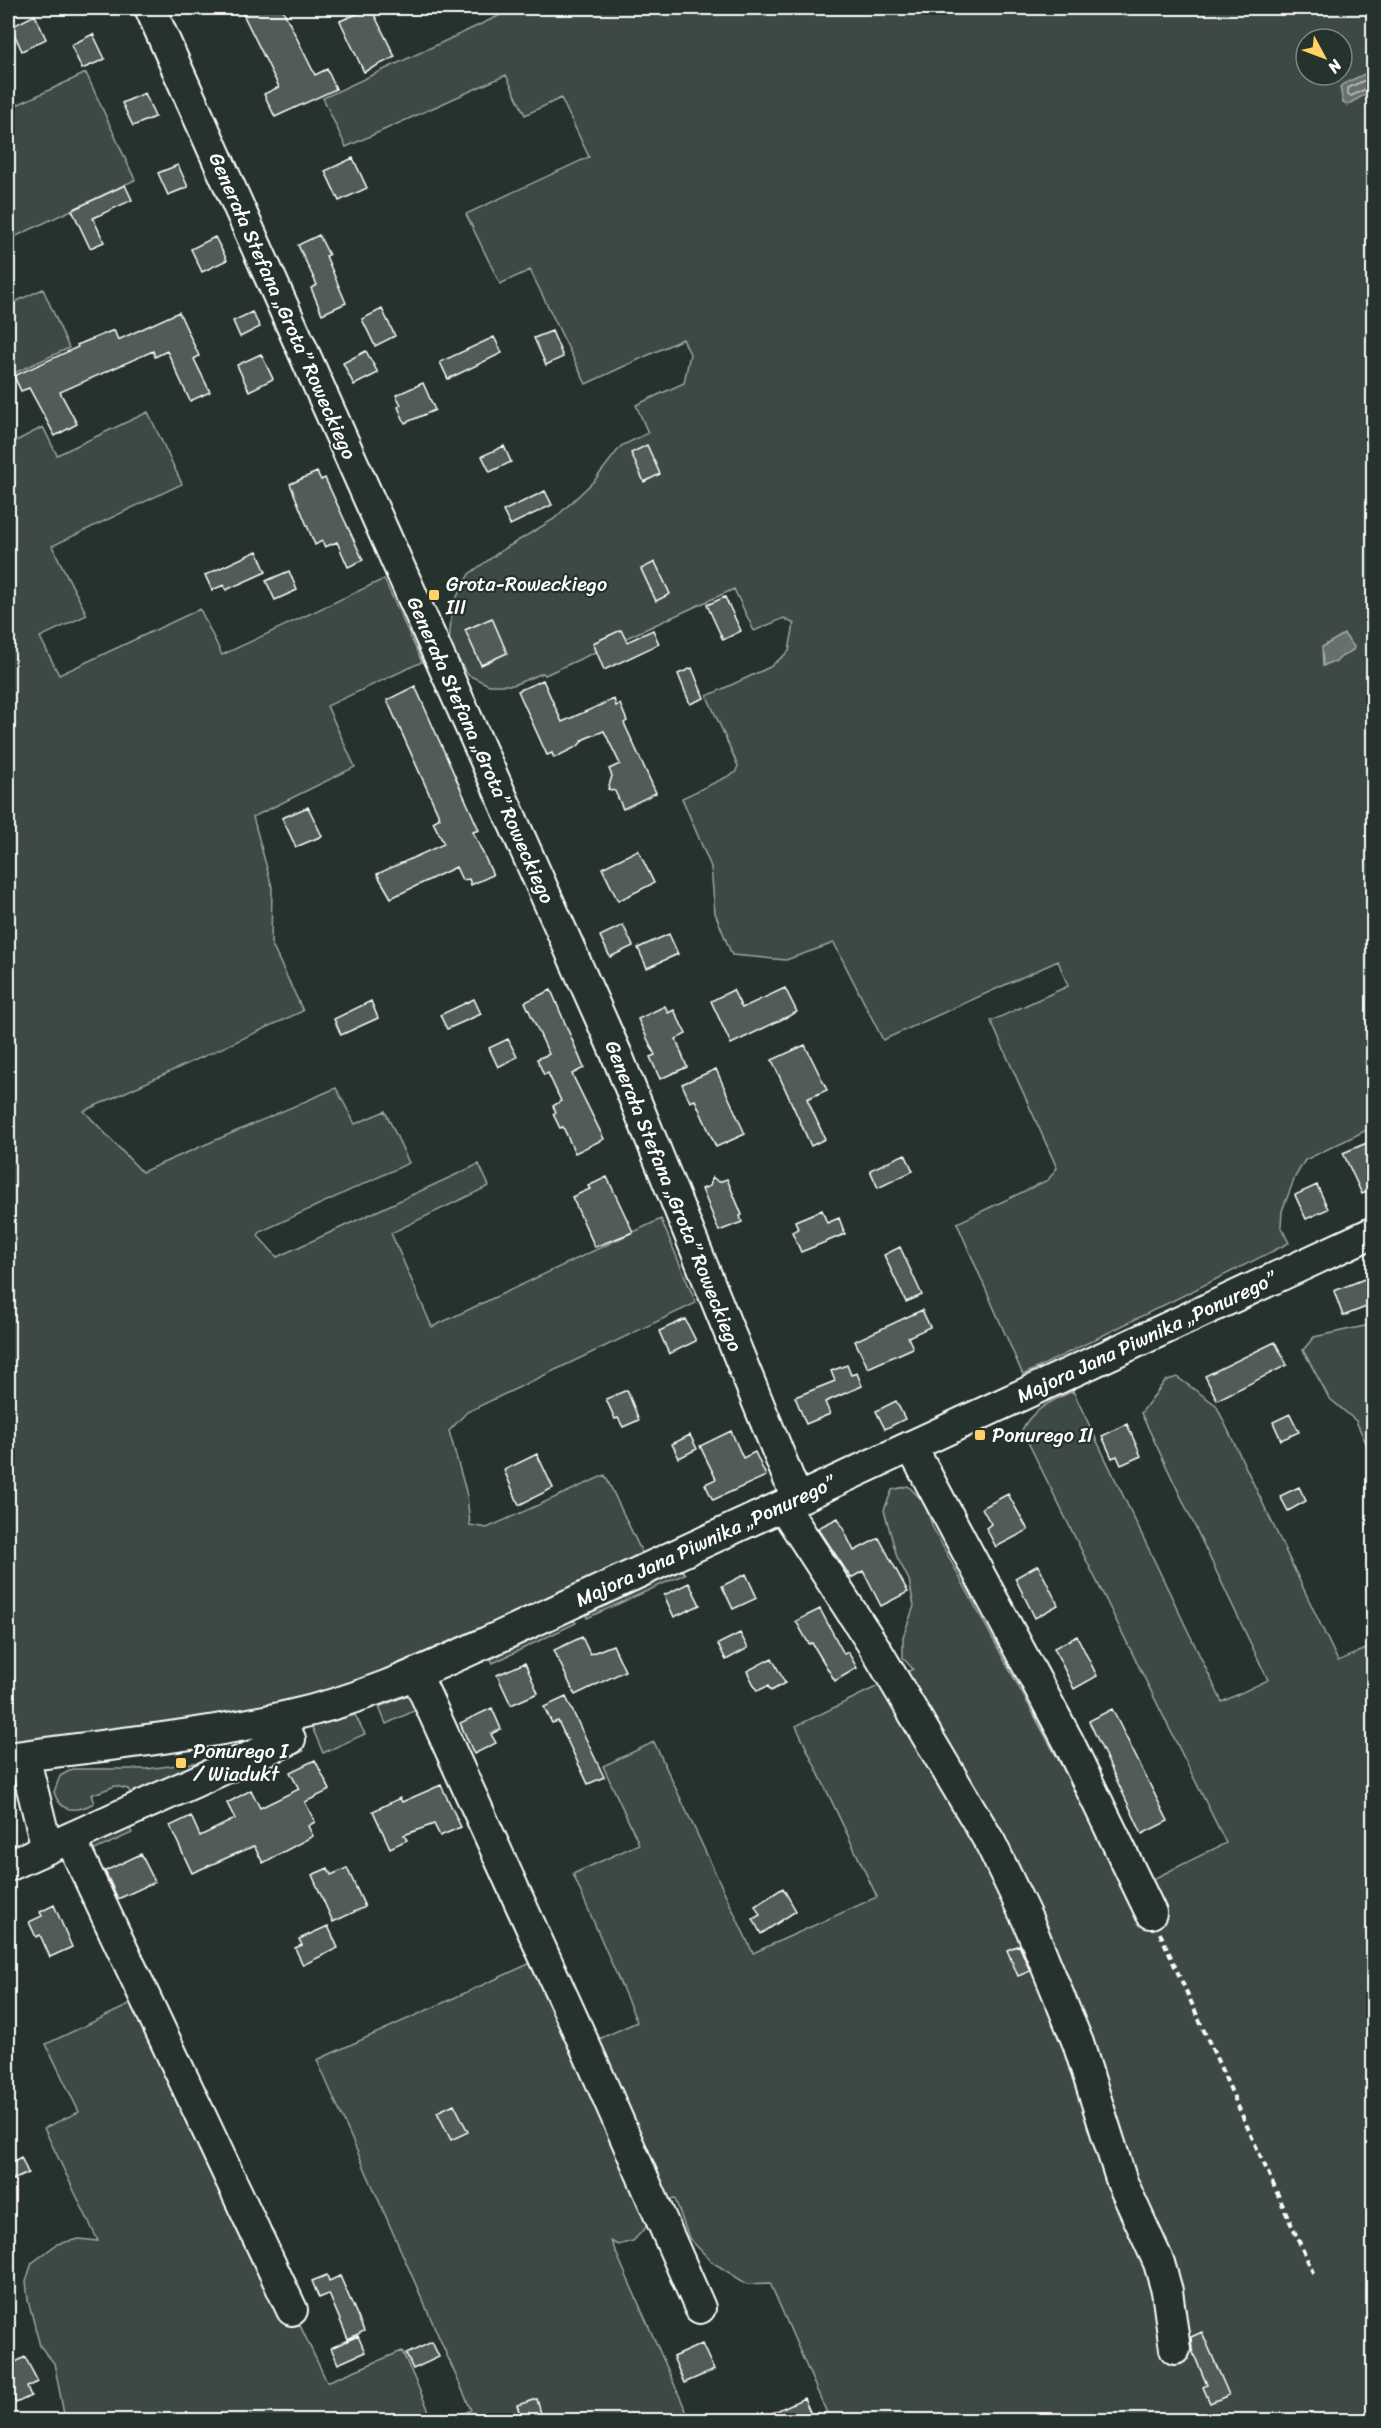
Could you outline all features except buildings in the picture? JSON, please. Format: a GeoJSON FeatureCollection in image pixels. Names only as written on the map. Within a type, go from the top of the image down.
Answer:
{"type":"FeatureCollection","features":[{"type":"Feature","properties":{"kind":"street","name":"Generała Stefana „Grota” Roweckiego"},"geometry":{"type":"LineString","coordinates":[[150,8],[616,1053],[790,1503],[991,1844],[1023,1911],[1078,2043],[1122,2182],[1159,2263],[1167,2291],[1175,2349]]}},
{"type":"Feature","properties":{"kind":"street","name":"Majora Jana Piwnika „Ponurego”"},"geometry":{"type":"LineString","coordinates":[[16,1757],[177,1736],[287,1716],[372,1691],[416,1674],[1374,1232]]}},
{"type":"Feature","properties":{"kind":"street"},"geometry":{"type":"LineString","coordinates":[[911,1446],[1068,1742],[1151,1913]]}},
{"type":"Feature","properties":{"kind":"street"},"geometry":{"type":"LineString","coordinates":[[416,1674],[595,2067],[700,2308]]}},
{"type":"Feature","properties":{"kind":"street"},"geometry":{"type":"LineString","coordinates":[[8,1866],[290,1739]]}},
{"type":"Feature","properties":{"kind":"street"},"geometry":{"type":"LineString","coordinates":[[16,1757],[292,2310]]}},
{"type":"Feature","properties":{"kind":"path"},"geometry":{"type":"LineString","coordinates":[[1151,1913],[1316,2277]]}},
{"type":"Feature","properties":{"kind":"shaded area"},"geometry":{"type":"Polygon","coordinates":[[[506,8],[1373,8],[1373,1127],[1305,1160],[1295,1177],[1282,1211],[1281,1227],[1289,1243],[1023,1375],[957,1223],[1048,1180],[1057,1168],[991,1021],[1068,986],[1058,961],[883,1040],[834,943],[786,960],[732,955],[715,913],[711,867],[682,798],[735,773],[738,766],[707,696],[770,667],[789,651],[794,624],[784,618],[754,631],[734,589],[545,675],[543,673],[513,685],[489,685],[468,675],[449,644],[452,606],[469,574],[501,551],[554,519],[594,481],[621,446],[648,433],[636,405],[684,383],[690,354],[683,339],[586,384],[530,270],[500,284],[466,214],[589,157],[561,98],[525,115],[506,75],[346,147],[323,98],[507,12],[506,8]]]}},
{"type":"Feature","properties":{"kind":"shaded area"},"geometry":{"type":"Polygon","coordinates":[[[86,73],[135,180],[8,240],[8,109],[86,73]]]}},
{"type":"Feature","properties":{"kind":"shaded area"},"geometry":{"type":"Polygon","coordinates":[[[43,289],[69,348],[8,376],[8,305],[43,289]]]}},
{"type":"Feature","properties":{"kind":"shaded area"},"geometry":{"type":"Polygon","coordinates":[[[148,412],[182,484],[52,546],[87,615],[40,637],[59,675],[200,609],[222,655],[384,579],[422,662],[327,706],[355,767],[253,817],[272,887],[271,943],[303,1011],[84,1111],[142,1172],[336,1088],[355,1124],[385,1111],[409,1163],[260,1232],[258,1236],[277,1257],[479,1164],[489,1186],[391,1233],[432,1327],[661,1219],[696,1303],[467,1412],[449,1431],[467,1495],[470,1525],[487,1528],[605,1475],[644,1557],[473,1640],[298,1702],[8,1747],[8,445],[43,427],[57,455],[148,412]]]}},
{"type":"Feature","properties":{"kind":"shaded area"},"geometry":{"type":"Polygon","coordinates":[[[1373,1322],[1373,1459],[1356,1421],[1329,1398],[1303,1350],[1314,1337],[1369,1325],[1373,1322]]]}},
{"type":"Feature","properties":{"kind":"shaded area"},"geometry":{"type":"Polygon","coordinates":[[[1177,1377],[1216,1405],[1338,1661],[1373,1646],[1373,2420],[830,2420],[770,2283],[747,2284],[712,2262],[689,2238],[675,2199],[662,2200],[645,2210],[646,2227],[633,2241],[618,2245],[611,2241],[690,2420],[450,2420],[471,2410],[317,2060],[542,1958],[581,2047],[637,2022],[573,1874],[639,1844],[603,1766],[654,1742],[753,1953],[877,1897],[796,1726],[913,1669],[903,1658],[903,1637],[914,1606],[909,1580],[897,1557],[884,1510],[892,1490],[908,1486],[924,1502],[933,1528],[1129,1891],[1226,1843],[1022,1430],[1037,1411],[1073,1391],[1222,1702],[1268,1680],[1141,1413],[1165,1381],[1177,1377]]]}},
{"type":"Feature","properties":{"kind":"shaded area"},"geometry":{"type":"Polygon","coordinates":[[[682,1570],[685,1574],[587,1618],[586,1615],[682,1570]]]}},
{"type":"Feature","properties":{"kind":"shaded area"},"geometry":{"type":"Polygon","coordinates":[[[574,1620],[576,1623],[493,1663],[491,1659],[574,1620]]]}},
{"type":"Feature","properties":{"kind":"shaded area"},"geometry":{"type":"Polygon","coordinates":[[[418,1691],[425,1706],[386,1724],[379,1707],[418,1691]]]}},
{"type":"Feature","properties":{"kind":"shaded area"},"geometry":{"type":"Polygon","coordinates":[[[355,1715],[365,1734],[323,1753],[312,1727],[355,1715]]]}},
{"type":"Feature","properties":{"kind":"shaded area"},"geometry":{"type":"Polygon","coordinates":[[[294,1732],[304,1751],[274,1765],[274,1753],[135,1800],[128,1789],[115,1786],[91,1795],[94,1803],[82,1808],[70,1809],[61,1804],[54,1792],[60,1776],[73,1769],[147,1769],[199,1762],[246,1742],[294,1732]]]}},
{"type":"Feature","properties":{"kind":"shaded area"},"geometry":{"type":"Polygon","coordinates":[[[126,1822],[132,1833],[82,1856],[77,1845],[126,1822]]]}},
{"type":"Feature","properties":{"kind":"shaded area"},"geometry":{"type":"Polygon","coordinates":[[[144,1998],[327,2382],[402,2351],[433,2420],[68,2420],[64,2414],[54,2363],[40,2346],[28,2300],[26,2281],[32,2263],[57,2244],[79,2239],[98,2241],[44,2128],[79,2112],[46,2044],[144,1998]]]}},
{"type":"Feature","properties":{"kind":"water"},"geometry":{"type":"Polygon","coordinates":[[[1373,70],[1373,90],[1347,105],[1343,103],[1340,87],[1354,87],[1354,79],[1373,70]]]}},
{"type":"Feature","properties":{"kind":"water"},"geometry":{"type":"Polygon","coordinates":[[[1344,634],[1354,647],[1353,650],[1335,663],[1331,662],[1323,666],[1322,647],[1344,634]]]}},
{"type":"Feature","properties":{"kind":"place","name":"Grota-Roweckiego III"},"geometry":{"type":"Point","coordinates":[434,595]}},
{"type":"Feature","properties":{"kind":"place","name":"Ponurego II"},"geometry":{"type":"Point","coordinates":[980,1435]}},
{"type":"Feature","properties":{"kind":"place","name":"Ponurego I / Wiadukt"},"geometry":{"type":"Point","coordinates":[181,1763]}}]}
